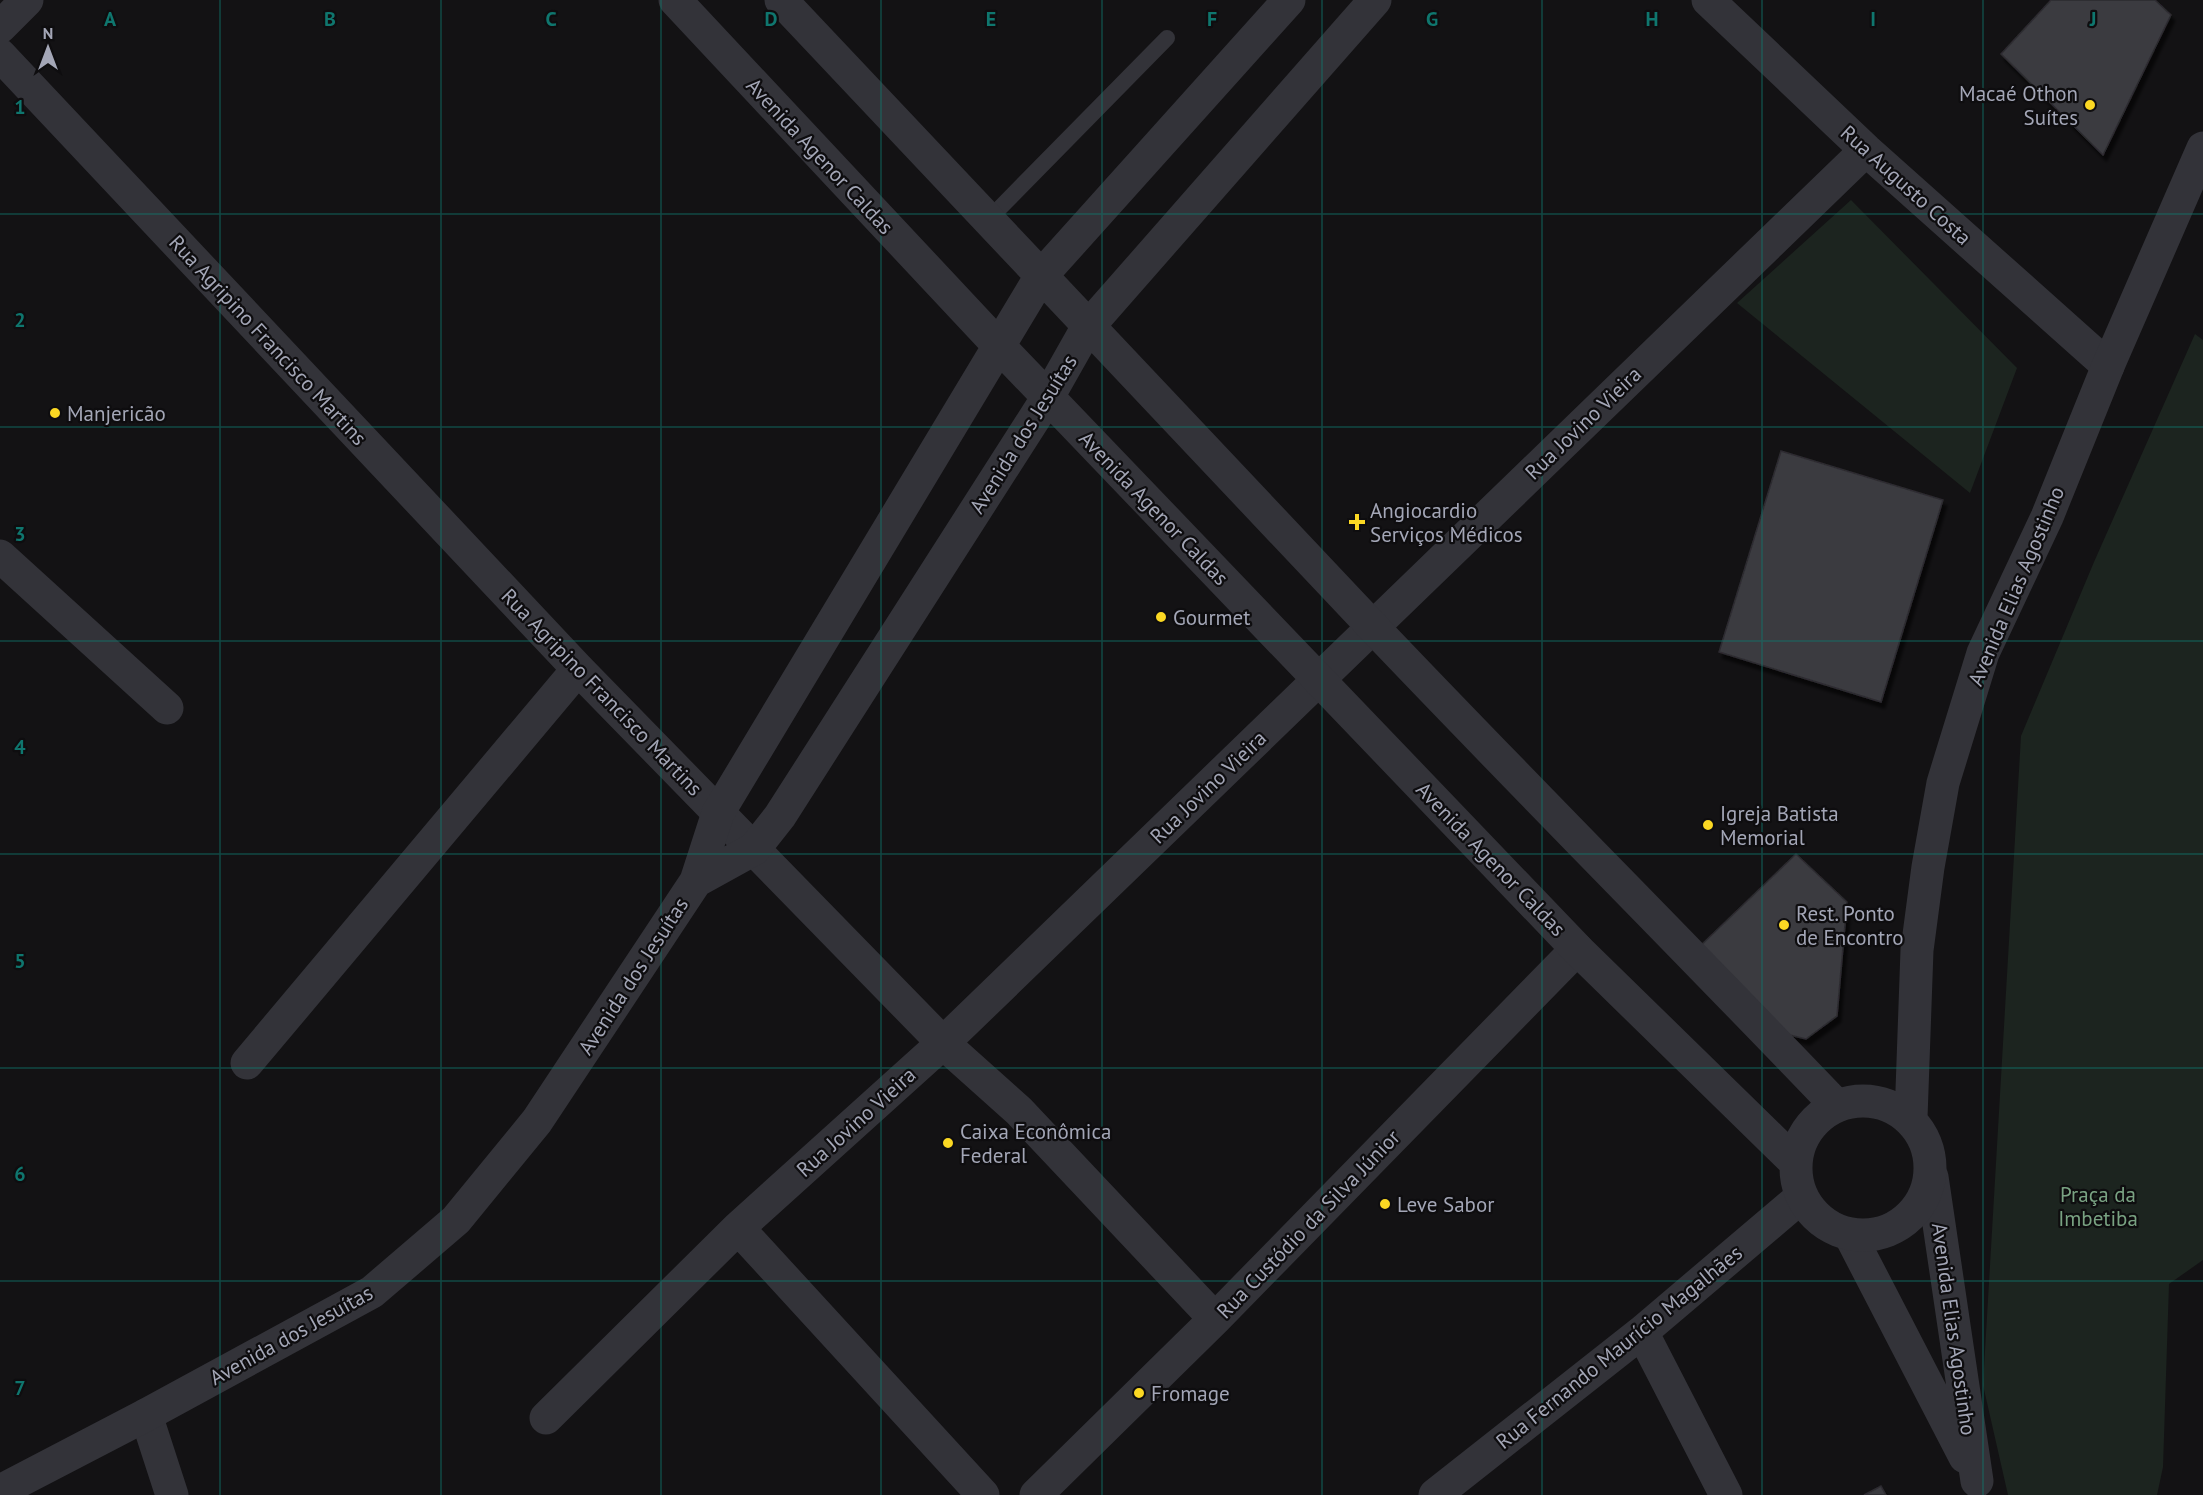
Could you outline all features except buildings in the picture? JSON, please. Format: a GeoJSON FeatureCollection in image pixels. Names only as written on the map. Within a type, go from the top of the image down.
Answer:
{"type":"FeatureCollection","features":[{"type":"Feature","properties":{"kind":"street"},"geometry":{"type":"LineString","coordinates":[[0,27],[27,0]]}},
{"type":"Feature","properties":{"kind":"street","name":"Avenida Agenor Caldas"},"geometry":{"type":"LineString","coordinates":[[675,0],[1048,398],[1577,950],[1794,1162]]}},
{"type":"Feature","properties":{"kind":"street"},"geometry":{"type":"LineString","coordinates":[[781,0],[1041,276],[1087,328],[1836,1105]]}},
{"type":"Feature","properties":{"kind":"street","name":"Avenida dos Jesuítas"},"geometry":{"type":"LineString","coordinates":[[0,1491],[372,1293],[456,1220],[537,1121],[696,881],[718,813],[1041,276],[1289,0]]}},
{"type":"Feature","properties":{"kind":"street","name":"Avenida dos Jesuítas"},"geometry":{"type":"LineString","coordinates":[[696,881],[754,849],[780,816],[1048,398],[1087,328],[1375,0]]}},
{"type":"Feature","properties":{"kind":"street","name":"Rua Augusto Costa"},"geometry":{"type":"LineString","coordinates":[[1708,0],[1866,150],[2108,366]]}},
{"type":"Feature","properties":{"kind":"street","name":"Rua Agripino Francisco Martins"},"geometry":{"type":"LineString","coordinates":[[0,55],[578,669],[943,1043],[1019,1111],[1215,1319]]}},
{"type":"Feature","properties":{"kind":"street","name":"Avenida Elias Agostinho"},"geometry":{"type":"LineString","coordinates":[[1911,1118],[1917,950],[1942,783],[1983,653],[2047,517],[2108,366],[2203,148]]}},
{"type":"Feature","properties":{"kind":"street","name":"Rua Jovino Vieira"},"geometry":{"type":"LineString","coordinates":[[546,1418],[738,1228],[943,1043],[1866,150]]}},
{"type":"Feature","properties":{"kind":"street"},"geometry":{"type":"LineString","coordinates":[[0,556],[166,708]]}},
{"type":"Feature","properties":{"kind":"street"},"geometry":{"type":"LineString","coordinates":[[247,1063],[578,669]]}},
{"type":"Feature","properties":{"kind":"street","name":"Rua Custódio da Silva Júnior"},"geometry":{"type":"LineString","coordinates":[[1036,1495],[1215,1319],[1577,950]]}},
{"type":"Feature","properties":{"kind":"street"},"geometry":{"type":"LineString","coordinates":[[1876,1100],[1911,1118],[1929,1145],[1932,1177],[1917,1211],[1887,1232],[1850,1235],[1821,1222],[1801,1197],[1794,1162],[1807,1128],[1836,1105],[1876,1100]]}},
{"type":"Feature","properties":{"kind":"street","name":"Avenida Elias Agostinho"},"geometry":{"type":"LineString","coordinates":[[1932,1177],[1980,1488]]}},
{"type":"Feature","properties":{"kind":"street","name":"Rua Fernando Maurício Magalhães"},"geometry":{"type":"LineString","coordinates":[[1435,1495],[1642,1332],[1801,1197]]}},
{"type":"Feature","properties":{"kind":"street"},"geometry":{"type":"LineString","coordinates":[[738,1228],[983,1495]]}},
{"type":"Feature","properties":{"kind":"street","name":"Avenida Elias Agostinho"},"geometry":{"type":"LineString","coordinates":[[1850,1235],[1980,1488]]}},
{"type":"Feature","properties":{"kind":"street"},"geometry":{"type":"LineString","coordinates":[[1642,1332],[1726,1495]]}},
{"type":"Feature","properties":{"kind":"street"},"geometry":{"type":"LineString","coordinates":[[146,1415],[172,1495]]}},
{"type":"Feature","properties":{"kind":"lane"},"geometry":{"type":"LineString","coordinates":[[988,220],[1167,38]]}},
{"type":"Feature","properties":{"kind":"green space"},"geometry":{"type":"Polygon","coordinates":[[[1851,200],[2017,368],[1970,493],[1737,303],[1851,200]]]}},
{"type":"Feature","properties":{"kind":"green space","name":"Praça da Imbetiba"},"geometry":{"type":"Polygon","coordinates":[[[2195,334],[2203,340],[2203,1260],[2169,1284],[2163,1467],[2157,1495],[2008,1495],[1983,1385],[2021,736],[2094,562],[2195,334]]]}},
{"type":"Feature","properties":{"kind":"place","name":"Macaé Othon Suítes"},"geometry":{"type":"Point","coordinates":[2090,105]}},
{"type":"Feature","properties":{"kind":"place","name":"Manjericão"},"geometry":{"type":"Point","coordinates":[55,413]}},
{"type":"Feature","properties":{"kind":"place","name":"Angiocardio Serviços Médicos"},"geometry":{"type":"Point","coordinates":[1357,522]}},
{"type":"Feature","properties":{"kind":"place","name":"Gourmet"},"geometry":{"type":"Point","coordinates":[1161,617]}},
{"type":"Feature","properties":{"kind":"place","name":"Igreja Batista Memorial"},"geometry":{"type":"Point","coordinates":[1708,825]}},
{"type":"Feature","properties":{"kind":"place","name":"Rest. Ponto de Encontro"},"geometry":{"type":"Point","coordinates":[1784,925]}},
{"type":"Feature","properties":{"kind":"place","name":"Caixa Econômica Federal"},"geometry":{"type":"Point","coordinates":[948,1143]}},
{"type":"Feature","properties":{"kind":"place","name":"Leve Sabor"},"geometry":{"type":"Point","coordinates":[1385,1204]}},
{"type":"Feature","properties":{"kind":"place","name":"Fromage"},"geometry":{"type":"Point","coordinates":[1139,1393]}}]}
